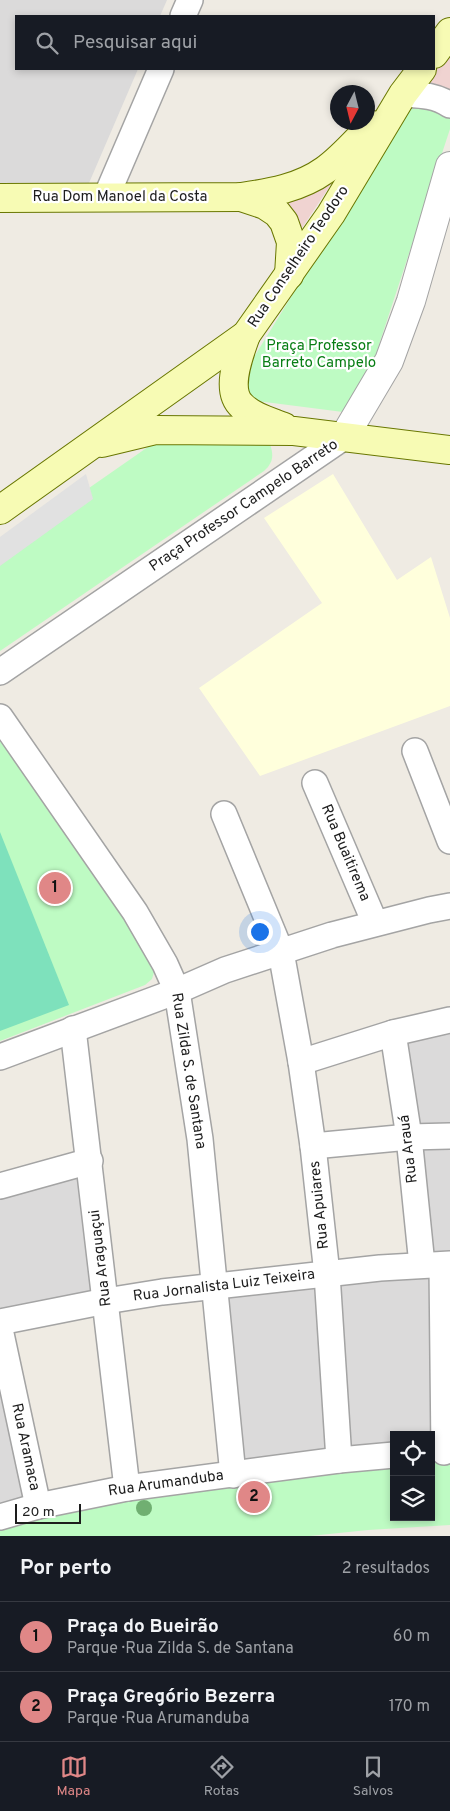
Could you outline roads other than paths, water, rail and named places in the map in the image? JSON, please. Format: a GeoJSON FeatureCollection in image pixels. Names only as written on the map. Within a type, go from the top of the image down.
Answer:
{"type":"FeatureCollection","features":[{"type":"Feature","properties":{"kind":"main road"},"geometry":{"type":"LineString","coordinates":[[435,53],[450,32]]}},
{"type":"Feature","properties":{"kind":"main road","name":"Rua Conselheiro Teodoro"},"geometry":{"type":"LineString","coordinates":[[90,446],[246,335],[331,214],[403,94],[421,70]]}},
{"type":"Feature","properties":{"kind":"main road","name":"Rua Dom Manoel da Costa"},"geometry":{"type":"LineString","coordinates":[[0,198],[241,197],[283,189],[301,183],[324,171],[345,153],[403,94]]}},
{"type":"Feature","properties":{"kind":"main road","name":"Rua Dom Manoel da Costa"},"geometry":{"type":"LineString","coordinates":[[241,197],[265,205],[277,213],[284,222],[291,242],[289,276]]}},
{"type":"Feature","properties":{"kind":"main road"},"geometry":{"type":"LineString","coordinates":[[246,335],[234,377],[234,391],[240,405],[256,416],[294,431]]}},
{"type":"Feature","properties":{"kind":"main road"},"geometry":{"type":"LineString","coordinates":[[0,510],[90,446],[156,430],[294,431],[450,450]]}},
{"type":"Feature","properties":{"kind":"street"},"geometry":{"type":"LineString","coordinates":[[183,15],[190,0]]}},
{"type":"Feature","properties":{"kind":"street"},"geometry":{"type":"LineString","coordinates":[[106,197],[160,70]]}},
{"type":"Feature","properties":{"kind":"street"},"geometry":{"type":"LineString","coordinates":[[403,94],[424,95],[440,99],[450,105]]}},
{"type":"Feature","properties":{"kind":"street","name":"Praça Professor Campelo Barreto"},"geometry":{"type":"LineString","coordinates":[[0,672],[344,437],[389,362],[410,301],[450,166]]}},
{"type":"Feature","properties":{"kind":"street","name":"Rua Zilda S. de Santana"},"geometry":{"type":"LineString","coordinates":[[0,717],[135,912],[165,964],[177,991],[200,1139],[216,1286],[233,1475]]}},
{"type":"Feature","properties":{"kind":"street"},"geometry":{"type":"LineString","coordinates":[[416,751],[450,841]]}},
{"type":"Feature","properties":{"kind":"street","name":"Rua Buaitirema"},"geometry":{"type":"LineString","coordinates":[[315,784],[375,923]]}},
{"type":"Feature","properties":{"kind":"street","name":"Rua Apuiares"},"geometry":{"type":"LineString","coordinates":[[224,814],[281,952],[301,1062],[328,1274],[339,1460]]}},
{"type":"Feature","properties":{"kind":"street"},"geometry":{"type":"LineString","coordinates":[[0,1056],[177,991],[225,970],[375,923],[450,906]]}},
{"type":"Feature","properties":{"kind":"street"},"geometry":{"type":"LineString","coordinates":[[301,1062],[394,1033],[450,1020]]}},
{"type":"Feature","properties":{"kind":"street","name":"Rua Araguaçui"},"geometry":{"type":"LineString","coordinates":[[73,1029],[128,1488]]}},
{"type":"Feature","properties":{"kind":"street","name":"Rua Arauá"},"geometry":{"type":"LineString","coordinates":[[394,1033],[408,1137],[438,1265],[442,1452]]}},
{"type":"Feature","properties":{"kind":"street"},"geometry":{"type":"LineString","coordinates":[[313,1146],[408,1137],[450,1136]]}},
{"type":"Feature","properties":{"kind":"street"},"geometry":{"type":"LineString","coordinates":[[0,1186],[90,1161]]}},
{"type":"Feature","properties":{"kind":"street","name":"Rua Jornalista Luiz Teixeira"},"geometry":{"type":"LineString","coordinates":[[0,1322],[106,1301],[216,1286],[438,1265]]}},
{"type":"Feature","properties":{"kind":"street","name":"Rua Aramaca"},"geometry":{"type":"LineString","coordinates":[[0,1329],[38,1506]]}},
{"type":"Feature","properties":{"kind":"street","name":"Rua Arumanduba"},"geometry":{"type":"LineString","coordinates":[[0,1517],[38,1506],[128,1488],[339,1460],[390,1455]]}},
{"type":"Feature","properties":{"kind":"place","name":"Praça do Bueirão"},"geometry":{"type":"Point","coordinates":[55,888]}},
{"type":"Feature","properties":{"kind":"place","name":"Praça Gregório Bezerra"},"geometry":{"type":"Point","coordinates":[254,1497]}},
{"type":"Feature","properties":{"kind":"park label","name":"Praça Professor Barreto Campelo"},"geometry":{"type":"Point","coordinates":[319,354]}}]}
